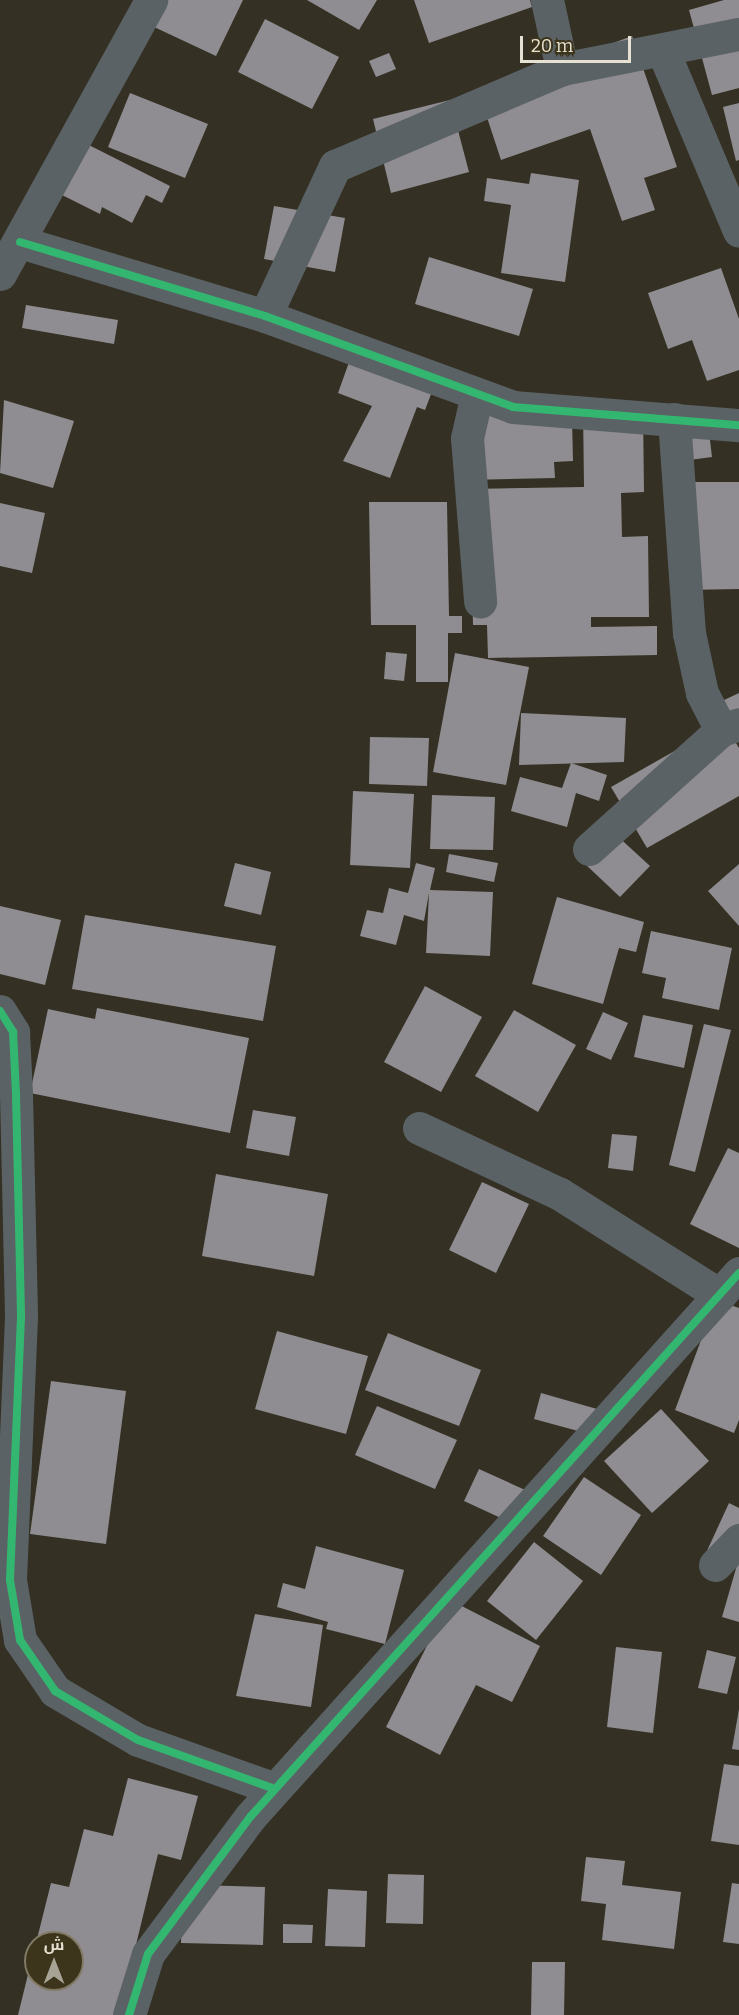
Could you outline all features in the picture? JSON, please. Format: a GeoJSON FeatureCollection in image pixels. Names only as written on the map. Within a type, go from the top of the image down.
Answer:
{"type":"FeatureCollection","features":[{"type":"Feature","properties":{"kind":"street"},"geometry":{"type":"LineString","coordinates":[[0,274],[20,242],[59,158],[151,0]]}},
{"type":"Feature","properties":{"kind":"street"},"geometry":{"type":"LineString","coordinates":[[547,0],[562,69]]}},
{"type":"Feature","properties":{"kind":"street"},"geometry":{"type":"LineString","coordinates":[[265,316],[335,166],[562,69],[663,51],[739,34]]}},
{"type":"Feature","properties":{"kind":"street"},"geometry":{"type":"LineString","coordinates":[[663,51],[739,231]]}},
{"type":"Feature","properties":{"kind":"street"},"geometry":{"type":"LineString","coordinates":[[20,242],[265,316],[513,407],[739,425]]}},
{"type":"Feature","properties":{"kind":"street"},"geometry":{"type":"LineString","coordinates":[[477,394],[467,438],[480,601]]}},
{"type":"Feature","properties":{"kind":"street"},"geometry":{"type":"LineString","coordinates":[[589,849],[730,727],[702,693],[689,633],[674,419]]}},
{"type":"Feature","properties":{"kind":"street"},"geometry":{"type":"LineString","coordinates":[[0,1011],[13,1032],[16,1094],[21,1317],[10,1580],[20,1640],[55,1691],[138,1740],[275,1789]]}},
{"type":"Feature","properties":{"kind":"street"},"geometry":{"type":"LineString","coordinates":[[129,2015],[148,1954],[275,1789],[729,1284],[560,1194],[419,1128]]}},
{"type":"Feature","properties":{"kind":"street"},"geometry":{"type":"LineString","coordinates":[[716,1565],[739,1540]]}},
{"type":"Feature","properties":{"kind":"building"},"geometry":{"type":"Polygon","coordinates":[[[147,0],[243,0],[216,56],[137,19],[147,0]]]}},
{"type":"Feature","properties":{"kind":"building"},"geometry":{"type":"Polygon","coordinates":[[[307,0],[377,0],[359,30],[307,0]]]}},
{"type":"Feature","properties":{"kind":"building"},"geometry":{"type":"Polygon","coordinates":[[[414,0],[530,0],[532,7],[429,43],[414,0]]]}},
{"type":"Feature","properties":{"kind":"building"},"geometry":{"type":"Polygon","coordinates":[[[724,0],[739,0],[739,88],[712,95],[689,10],[724,0]]]}},
{"type":"Feature","properties":{"kind":"building"},"geometry":{"type":"Polygon","coordinates":[[[265,19],[339,57],[312,109],[238,72],[265,19]]]}},
{"type":"Feature","properties":{"kind":"building"},"geometry":{"type":"Polygon","coordinates":[[[632,36],[677,167],[644,178],[655,210],[622,221],[590,129],[501,160],[479,93],[632,36]]]}},
{"type":"Feature","properties":{"kind":"building"},"geometry":{"type":"Polygon","coordinates":[[[389,53],[396,69],[376,77],[369,61],[389,53]]]}},
{"type":"Feature","properties":{"kind":"building"},"geometry":{"type":"Polygon","coordinates":[[[130,93],[208,124],[185,178],[108,147],[130,93]]]}},
{"type":"Feature","properties":{"kind":"building"},"geometry":{"type":"Polygon","coordinates":[[[450,100],[469,172],[391,193],[373,119],[450,100]]]}},
{"type":"Feature","properties":{"kind":"building"},"geometry":{"type":"Polygon","coordinates":[[[739,103],[739,160],[736,161],[723,107],[739,103]]]}},
{"type":"Feature","properties":{"kind":"building"},"geometry":{"type":"Polygon","coordinates":[[[73,137],[170,186],[162,203],[146,195],[132,223],[102,207],[100,214],[48,188],[73,137]]]}},
{"type":"Feature","properties":{"kind":"building"},"geometry":{"type":"Polygon","coordinates":[[[531,173],[579,180],[565,282],[501,273],[511,205],[484,201],[487,178],[529,184],[531,173]]]}},
{"type":"Feature","properties":{"kind":"building"},"geometry":{"type":"Polygon","coordinates":[[[274,206],[345,218],[335,272],[264,259],[274,206]]]}},
{"type":"Feature","properties":{"kind":"building"},"geometry":{"type":"Polygon","coordinates":[[[429,257],[533,289],[519,336],[415,304],[429,257]]]}},
{"type":"Feature","properties":{"kind":"building"},"geometry":{"type":"Polygon","coordinates":[[[721,268],[739,319],[739,370],[707,381],[692,340],[668,349],[648,293],[721,268]]]}},
{"type":"Feature","properties":{"kind":"building"},"geometry":{"type":"Polygon","coordinates":[[[26,305],[118,320],[114,344],[22,328],[26,305]]]}},
{"type":"Feature","properties":{"kind":"building"},"geometry":{"type":"Polygon","coordinates":[[[358,337],[441,368],[425,410],[417,407],[390,478],[343,461],[372,406],[338,393],[358,337]]]}},
{"type":"Feature","properties":{"kind":"building"},"geometry":{"type":"Polygon","coordinates":[[[4,400],[74,421],[53,488],[0,473],[4,400]]]}},
{"type":"Feature","properties":{"kind":"building"},"geometry":{"type":"Polygon","coordinates":[[[583,409],[643,409],[644,492],[621,493],[622,537],[648,536],[649,617],[591,617],[591,627],[657,626],[657,655],[488,658],[487,625],[473,625],[470,489],[584,487],[583,409]]]}},
{"type":"Feature","properties":{"kind":"building"},"geometry":{"type":"Polygon","coordinates":[[[465,411],[572,418],[573,461],[554,462],[555,478],[467,480],[465,411]]]}},
{"type":"Feature","properties":{"kind":"building"},"geometry":{"type":"Polygon","coordinates":[[[708,423],[712,457],[682,461],[678,426],[708,423]]]}},
{"type":"Feature","properties":{"kind":"building"},"geometry":{"type":"Polygon","coordinates":[[[684,482],[739,482],[739,589],[685,590],[684,482]]]}},
{"type":"Feature","properties":{"kind":"building"},"geometry":{"type":"Polygon","coordinates":[[[369,502],[447,502],[449,616],[462,616],[462,633],[448,633],[448,682],[416,682],[416,625],[371,625],[369,502]]]}},
{"type":"Feature","properties":{"kind":"building"},"geometry":{"type":"Polygon","coordinates":[[[0,503],[45,513],[32,573],[0,566],[0,503]]]}},
{"type":"Feature","properties":{"kind":"building"},"geometry":{"type":"Polygon","coordinates":[[[386,652],[407,654],[404,681],[384,679],[386,652]]]}},
{"type":"Feature","properties":{"kind":"building"},"geometry":{"type":"Polygon","coordinates":[[[455,653],[529,667],[506,785],[433,772],[455,653]]]}},
{"type":"Feature","properties":{"kind":"building"},"geometry":{"type":"Polygon","coordinates":[[[739,693],[739,737],[722,701],[739,693]]]}},
{"type":"Feature","properties":{"kind":"building"},"geometry":{"type":"Polygon","coordinates":[[[521,713],[626,718],[624,762],[519,765],[521,713]]]}},
{"type":"Feature","properties":{"kind":"building"},"geometry":{"type":"Polygon","coordinates":[[[724,723],[739,748],[739,796],[647,848],[611,787],[724,723]]]}},
{"type":"Feature","properties":{"kind":"building"},"geometry":{"type":"Polygon","coordinates":[[[370,737],[429,738],[427,786],[369,784],[370,737]]]}},
{"type":"Feature","properties":{"kind":"building"},"geometry":{"type":"Polygon","coordinates":[[[571,763],[607,775],[599,801],[576,793],[567,827],[511,811],[520,777],[562,788],[571,763]]]}},
{"type":"Feature","properties":{"kind":"building"},"geometry":{"type":"Polygon","coordinates":[[[353,791],[414,794],[410,868],[350,865],[353,791]]]}},
{"type":"Feature","properties":{"kind":"building"},"geometry":{"type":"Polygon","coordinates":[[[432,795],[495,797],[493,850],[430,849],[432,795]]]}},
{"type":"Feature","properties":{"kind":"building"},"geometry":{"type":"Polygon","coordinates":[[[613,832],[650,866],[620,897],[584,863],[613,832]]]}},
{"type":"Feature","properties":{"kind":"building"},"geometry":{"type":"Polygon","coordinates":[[[449,854],[498,863],[494,882],[446,872],[449,854]]]}},
{"type":"Feature","properties":{"kind":"building"},"geometry":{"type":"Polygon","coordinates":[[[235,863],[271,872],[261,915],[224,906],[235,863]]]}},
{"type":"Feature","properties":{"kind":"building"},"geometry":{"type":"Polygon","coordinates":[[[416,863],[435,868],[430,890],[493,892],[490,956],[426,953],[429,893],[424,921],[404,915],[396,945],[360,936],[367,910],[383,913],[389,888],[408,893],[416,863]]]}},
{"type":"Feature","properties":{"kind":"building"},"geometry":{"type":"Polygon","coordinates":[[[739,864],[739,926],[708,891],[739,864]]]}},
{"type":"Feature","properties":{"kind":"building"},"geometry":{"type":"Polygon","coordinates":[[[557,897],[644,922],[636,952],[619,948],[603,1004],[532,984],[557,897]]]}},
{"type":"Feature","properties":{"kind":"building"},"geometry":{"type":"Polygon","coordinates":[[[0,906],[61,920],[45,985],[0,974],[0,906]]]}},
{"type":"Feature","properties":{"kind":"building"},"geometry":{"type":"Polygon","coordinates":[[[85,915],[276,946],[263,1021],[72,989],[85,915]]]}},
{"type":"Feature","properties":{"kind":"building"},"geometry":{"type":"Polygon","coordinates":[[[651,931],[732,948],[719,1010],[662,998],[666,978],[642,973],[651,931]]]}},
{"type":"Feature","properties":{"kind":"building"},"geometry":{"type":"Polygon","coordinates":[[[425,986],[482,1017],[441,1092],[384,1062],[425,986]]]}},
{"type":"Feature","properties":{"kind":"building"},"geometry":{"type":"Polygon","coordinates":[[[97,1008],[249,1038],[230,1133],[30,1093],[48,1009],[95,1019],[97,1008]]]}},
{"type":"Feature","properties":{"kind":"building"},"geometry":{"type":"Polygon","coordinates":[[[514,1010],[576,1045],[538,1112],[475,1076],[514,1010]]]}},
{"type":"Feature","properties":{"kind":"building"},"geometry":{"type":"Polygon","coordinates":[[[603,1012],[628,1023],[611,1060],[586,1049],[603,1012]]]}},
{"type":"Feature","properties":{"kind":"building"},"geometry":{"type":"Polygon","coordinates":[[[643,1015],[693,1025],[684,1068],[634,1057],[643,1015]]]}},
{"type":"Feature","properties":{"kind":"building"},"geometry":{"type":"Polygon","coordinates":[[[704,1024],[731,1030],[695,1172],[669,1165],[704,1024]]]}},
{"type":"Feature","properties":{"kind":"building"},"geometry":{"type":"Polygon","coordinates":[[[253,1110],[296,1117],[289,1156],[246,1148],[253,1110]]]}},
{"type":"Feature","properties":{"kind":"building"},"geometry":{"type":"Polygon","coordinates":[[[612,1134],[637,1136],[633,1171],[608,1168],[612,1134]]]}},
{"type":"Feature","properties":{"kind":"building"},"geometry":{"type":"Polygon","coordinates":[[[728,1148],[739,1153],[739,1248],[690,1224],[728,1148]]]}},
{"type":"Feature","properties":{"kind":"building"},"geometry":{"type":"Polygon","coordinates":[[[216,1174],[328,1194],[314,1276],[202,1256],[216,1174]]]}},
{"type":"Feature","properties":{"kind":"building"},"geometry":{"type":"Polygon","coordinates":[[[482,1182],[529,1204],[496,1273],[449,1250],[482,1182]]]}},
{"type":"Feature","properties":{"kind":"building"},"geometry":{"type":"Polygon","coordinates":[[[716,1300],[739,1308],[739,1420],[734,1433],[675,1410],[716,1300]]]}},
{"type":"Feature","properties":{"kind":"building"},"geometry":{"type":"Polygon","coordinates":[[[277,1331],[368,1356],[346,1434],[255,1409],[277,1331]]]}},
{"type":"Feature","properties":{"kind":"building"},"geometry":{"type":"Polygon","coordinates":[[[388,1333],[481,1370],[459,1426],[365,1390],[388,1333]]]}},
{"type":"Feature","properties":{"kind":"building"},"geometry":{"type":"Polygon","coordinates":[[[51,1381],[126,1391],[106,1544],[30,1534],[51,1381]]]}},
{"type":"Feature","properties":{"kind":"building"},"geometry":{"type":"Polygon","coordinates":[[[541,1393],[597,1409],[589,1434],[534,1419],[541,1393]]]}},
{"type":"Feature","properties":{"kind":"building"},"geometry":{"type":"Polygon","coordinates":[[[377,1406],[457,1440],[435,1489],[355,1455],[377,1406]]]}},
{"type":"Feature","properties":{"kind":"building"},"geometry":{"type":"Polygon","coordinates":[[[661,1409],[709,1461],[652,1513],[604,1461],[661,1409]]]}},
{"type":"Feature","properties":{"kind":"building"},"geometry":{"type":"Polygon","coordinates":[[[479,1469],[534,1494],[520,1527],[464,1501],[479,1469]]]}},
{"type":"Feature","properties":{"kind":"building"},"geometry":{"type":"Polygon","coordinates":[[[584,1477],[641,1515],[601,1575],[543,1536],[584,1477]]]}},
{"type":"Feature","properties":{"kind":"building"},"geometry":{"type":"Polygon","coordinates":[[[729,1503],[739,1508],[739,1545],[700,1566],[729,1503]]]}},
{"type":"Feature","properties":{"kind":"building"},"geometry":{"type":"Polygon","coordinates":[[[534,1542],[583,1581],[536,1640],[487,1601],[534,1542]]]}},
{"type":"Feature","properties":{"kind":"building"},"geometry":{"type":"Polygon","coordinates":[[[316,1546],[404,1570],[385,1644],[326,1629],[328,1622],[277,1607],[283,1583],[305,1589],[316,1546]]]}},
{"type":"Feature","properties":{"kind":"building"},"geometry":{"type":"Polygon","coordinates":[[[739,1558],[739,1622],[722,1617],[739,1558]]]}},
{"type":"Feature","properties":{"kind":"building"},"geometry":{"type":"Polygon","coordinates":[[[450,1600],[540,1646],[512,1702],[476,1685],[440,1755],[386,1727],[450,1600]]]}},
{"type":"Feature","properties":{"kind":"building"},"geometry":{"type":"Polygon","coordinates":[[[255,1614],[323,1625],[311,1707],[236,1696],[255,1614]]]}},
{"type":"Feature","properties":{"kind":"building"},"geometry":{"type":"Polygon","coordinates":[[[616,1647],[662,1652],[653,1733],[607,1727],[616,1647]]]}},
{"type":"Feature","properties":{"kind":"building"},"geometry":{"type":"Polygon","coordinates":[[[707,1650],[736,1657],[727,1694],[698,1688],[707,1650]]]}},
{"type":"Feature","properties":{"kind":"building"},"geometry":{"type":"Polygon","coordinates":[[[739,1709],[739,1750],[732,1749],[739,1709]]]}},
{"type":"Feature","properties":{"kind":"building"},"geometry":{"type":"Polygon","coordinates":[[[724,1764],[739,1766],[739,1845],[711,1841],[724,1764]]]}},
{"type":"Feature","properties":{"kind":"building"},"geometry":{"type":"Polygon","coordinates":[[[128,1778],[198,1796],[181,1860],[158,1854],[119,2015],[18,2015],[24,1991],[84,1991],[84,1931],[39,1931],[51,1883],[69,1887],[84,1829],[113,1836],[128,1778]]]}},
{"type":"Feature","properties":{"kind":"building"},"geometry":{"type":"Polygon","coordinates":[[[586,1857],[625,1861],[622,1885],[681,1892],[674,1949],[602,1940],[606,1904],[581,1901],[586,1857]]]}},
{"type":"Feature","properties":{"kind":"building"},"geometry":{"type":"Polygon","coordinates":[[[388,1874],[424,1875],[423,1924],[386,1923],[388,1874]]]}},
{"type":"Feature","properties":{"kind":"building"},"geometry":{"type":"Polygon","coordinates":[[[732,1883],[739,1884],[739,1944],[723,1942],[732,1883]]]}},
{"type":"Feature","properties":{"kind":"building"},"geometry":{"type":"Polygon","coordinates":[[[199,1885],[265,1887],[263,1945],[181,1943],[182,1910],[199,1885]]]}},
{"type":"Feature","properties":{"kind":"building"},"geometry":{"type":"Polygon","coordinates":[[[328,1889],[367,1891],[365,1947],[325,1946],[328,1889]]]}},
{"type":"Feature","properties":{"kind":"building"},"geometry":{"type":"Polygon","coordinates":[[[283,1924],[313,1925],[312,1943],[283,1943],[283,1924]]]}},
{"type":"Feature","properties":{"kind":"building"},"geometry":{"type":"Polygon","coordinates":[[[532,1962],[565,1962],[564,2015],[531,2015],[532,1962]]]}},
{"type":"Feature","properties":{"kind":"cycle path"},"geometry":{"type":"LineString","coordinates":[[20,242],[265,316],[513,407],[739,425]]}},
{"type":"Feature","properties":{"kind":"cycle path"},"geometry":{"type":"LineString","coordinates":[[0,1011],[13,1032],[16,1094],[21,1317],[10,1580],[20,1640],[55,1691],[138,1740],[275,1789]]}},
{"type":"Feature","properties":{"kind":"cycle path"},"geometry":{"type":"LineString","coordinates":[[129,2015],[148,1954],[251,1816],[739,1273]]}}]}
